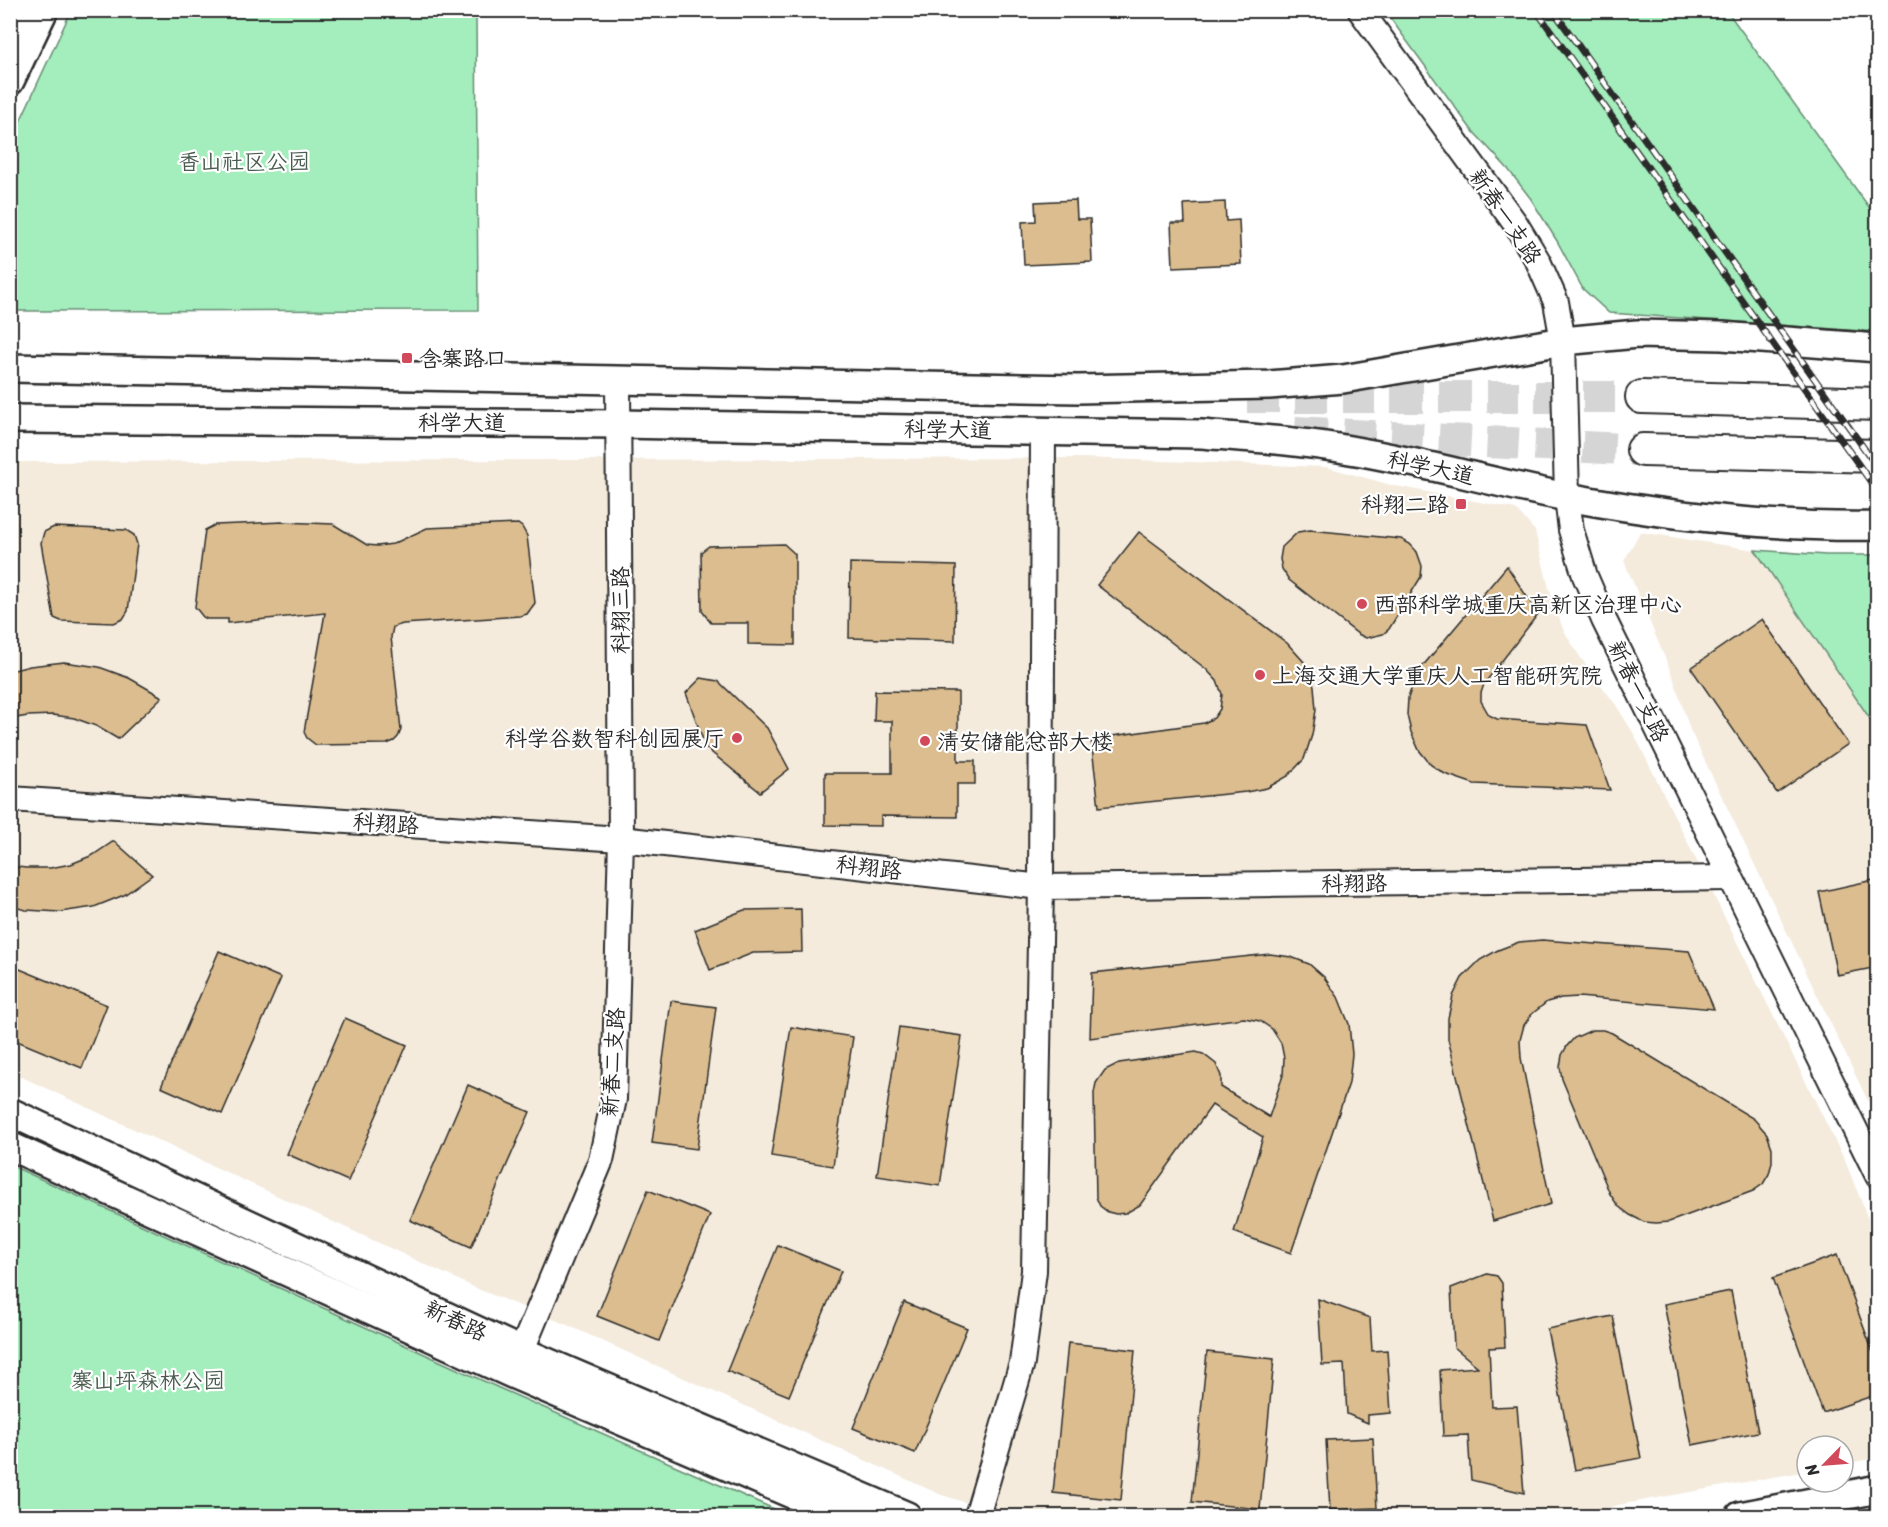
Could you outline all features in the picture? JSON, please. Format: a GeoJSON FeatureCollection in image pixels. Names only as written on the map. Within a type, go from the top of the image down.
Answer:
{"type":"FeatureCollection","features":[{"type":"Feature","properties":{"kind":"highway"},"geometry":{"type":"LineString","coordinates":[[1642,398],[1878,404]]}},
{"type":"Feature","properties":{"kind":"highway"},"geometry":{"type":"LineString","coordinates":[[1643,450],[1878,456]]}},
{"type":"Feature","properties":{"kind":"main road"},"geometry":{"type":"LineString","coordinates":[[10,33],[21,10]]}},
{"type":"Feature","properties":{"kind":"main road"},"geometry":{"type":"LineString","coordinates":[[10,81],[44,10]]}},
{"type":"Feature","properties":{"kind":"main road","name":"科学大道"},"geometry":{"type":"LineString","coordinates":[[10,368],[1102,389],[1269,385],[1343,379],[1563,341],[1637,334],[1722,336],[1878,348]]}},
{"type":"Feature","properties":{"kind":"main road"},"geometry":{"type":"LineString","coordinates":[[1098,432],[1085,424],[1082,415],[1083,404],[1102,389]]}},
{"type":"Feature","properties":{"kind":"main road","name":"科学大道"},"geometry":{"type":"LineString","coordinates":[[10,419],[618,424],[1201,434],[1263,438],[1350,450],[1567,497],[1727,521],[1825,527],[1878,526]]}},
{"type":"Feature","properties":{"kind":"main road","name":"新春路"},"geometry":{"type":"LineString","coordinates":[[10,1112],[516,1363],[843,1516]]}},
{"type":"Feature","properties":{"kind":"main road","name":"新春路"},"geometry":{"type":"LineString","coordinates":[[10,1146],[516,1363],[907,1516]]}},
{"type":"Feature","properties":{"kind":"main road"},"geometry":{"type":"LineString","coordinates":[[1740,1516],[1878,1489]]}},
{"type":"Feature","properties":{"kind":"street","name":"新春一支路"},"geometry":{"type":"LineString","coordinates":[[1360,10],[1515,223],[1538,261],[1556,302],[1563,341],[1567,497],[1571,530],[1589,587],[1878,1176]]}},
{"type":"Feature","properties":{"kind":"street","name":"科翔三路"},"geometry":{"type":"LineString","coordinates":[[618,381],[621,838]]}},
{"type":"Feature","properties":{"kind":"street"},"geometry":{"type":"LineString","coordinates":[[977,1516],[1022,1363],[1034,1271],[1041,887],[1043,430]]}},
{"type":"Feature","properties":{"kind":"street","name":"科翔路"},"geometry":{"type":"LineString","coordinates":[[10,799],[621,838],[1041,887],[1730,878]]}},
{"type":"Feature","properties":{"kind":"street","name":"新春二支路"},"geometry":{"type":"LineString","coordinates":[[516,1363],[601,1160],[614,1099],[621,838]]}},
{"type":"Feature","properties":{"kind":"shaded area"},"geometry":{"type":"Polygon","coordinates":[[[1081,458],[1327,467],[1391,485],[1516,509],[1535,531],[1549,588],[1563,629],[1634,734],[1846,1163],[1877,1241],[1877,1458],[1855,1462],[1855,1434],[1795,1434],[1795,1473],[1618,1505],[1582,1516],[1006,1516],[939,1494],[565,1324],[480,1290],[11,1072],[11,462],[1081,458]]]}},
{"type":"Feature","properties":{"kind":"shaded area"},"geometry":{"type":"Polygon","coordinates":[[[1640,532],[1755,550],[1877,729],[1877,1120],[1690,730],[1673,677],[1624,561],[1640,532]]]}},
{"type":"Feature","properties":{"kind":"green space","name":"香山社区公园"},"geometry":{"type":"Polygon","coordinates":[[[71,11],[476,11],[478,310],[11,311],[11,141],[71,11]]]}},
{"type":"Feature","properties":{"kind":"green space"},"geometry":{"type":"Polygon","coordinates":[[[1385,11],[1727,11],[1877,218],[1877,332],[1609,313],[1583,289],[1531,199],[1508,169],[1471,129],[1385,11]]]}},
{"type":"Feature","properties":{"kind":"green space"},"geometry":{"type":"Polygon","coordinates":[[[1755,550],[1826,555],[1877,555],[1877,729],[1755,550]]]}},
{"type":"Feature","properties":{"kind":"green space","name":"寨山坪森林公园"},"geometry":{"type":"Polygon","coordinates":[[[10,1165],[499,1388],[790,1516],[11,1516],[10,1165]]]}},
{"type":"Feature","properties":{"kind":"building"},"geometry":{"type":"Polygon","coordinates":[[[1076,200],[1077,219],[1090,219],[1092,262],[1024,265],[1022,222],[1036,221],[1035,202],[1076,200]]]}},
{"type":"Feature","properties":{"kind":"building"},"geometry":{"type":"Polygon","coordinates":[[[1225,202],[1226,221],[1239,220],[1241,264],[1173,267],[1171,223],[1185,223],[1184,204],[1225,202]]]}},
{"type":"Feature","properties":{"kind":"building"},"geometry":{"type":"Polygon","coordinates":[[[283,522],[333,524],[367,545],[377,546],[393,544],[427,528],[518,524],[527,536],[535,603],[527,614],[520,616],[403,624],[393,627],[391,637],[401,730],[398,737],[387,744],[316,745],[307,738],[304,732],[325,613],[228,623],[228,619],[207,619],[195,607],[205,530],[215,525],[283,522]]]}},
{"type":"Feature","properties":{"kind":"building"},"geometry":{"type":"Polygon","coordinates":[[[54,527],[126,530],[134,535],[137,544],[128,611],[123,619],[114,623],[61,621],[54,618],[41,543],[44,532],[54,527]]]}},
{"type":"Feature","properties":{"kind":"building","name":"西部科学城重庆高新区治理中心"},"geometry":{"type":"Polygon","coordinates":[[[1310,530],[1401,539],[1417,552],[1422,566],[1421,577],[1389,629],[1383,634],[1366,638],[1358,634],[1289,580],[1282,569],[1280,559],[1282,547],[1298,532],[1310,530]]]}},
{"type":"Feature","properties":{"kind":"building","name":"上海交通大学重庆人工智能研究院"},"geometry":{"type":"Polygon","coordinates":[[[1139,532],[1287,643],[1304,662],[1314,686],[1316,710],[1312,735],[1304,759],[1288,776],[1267,788],[1099,807],[1091,739],[1204,723],[1214,718],[1220,709],[1222,694],[1217,681],[1206,669],[1097,585],[1139,532]]]}},
{"type":"Feature","properties":{"kind":"building"},"geometry":{"type":"Polygon","coordinates":[[[784,544],[795,554],[795,645],[748,644],[748,623],[711,623],[702,611],[701,552],[709,546],[784,544]]]}},
{"type":"Feature","properties":{"kind":"building"},"geometry":{"type":"Polygon","coordinates":[[[850,563],[956,566],[955,641],[849,638],[850,563]]]}},
{"type":"Feature","properties":{"kind":"building"},"geometry":{"type":"Polygon","coordinates":[[[1507,566],[1538,614],[1484,684],[1481,701],[1489,715],[1497,719],[1587,725],[1610,790],[1474,784],[1445,774],[1431,765],[1419,750],[1407,715],[1408,698],[1414,681],[1421,668],[1507,566]]]}},
{"type":"Feature","properties":{"kind":"building"},"geometry":{"type":"Polygon","coordinates":[[[1762,619],[1848,744],[1777,793],[1691,668],[1762,619]]]}},
{"type":"Feature","properties":{"kind":"building"},"geometry":{"type":"Polygon","coordinates":[[[64,662],[99,667],[129,678],[162,697],[118,739],[96,726],[74,718],[53,715],[10,719],[10,671],[64,662]]]}},
{"type":"Feature","properties":{"kind":"building","name":"科学谷数智科创园展厅"},"geometry":{"type":"Polygon","coordinates":[[[701,678],[718,681],[767,728],[789,769],[760,792],[706,748],[686,693],[701,678]]]}},
{"type":"Feature","properties":{"kind":"building","name":"清安储能总部大楼"},"geometry":{"type":"Polygon","coordinates":[[[875,691],[958,692],[958,761],[975,761],[975,784],[957,784],[957,817],[881,816],[881,826],[825,825],[825,773],[892,773],[892,721],[874,721],[875,691]]]}},
{"type":"Feature","properties":{"kind":"building"},"geometry":{"type":"Polygon","coordinates":[[[114,841],[152,875],[124,895],[94,907],[60,912],[26,910],[10,906],[10,866],[50,868],[71,864],[93,855],[114,841]]]}},
{"type":"Feature","properties":{"kind":"building"},"geometry":{"type":"Polygon","coordinates":[[[1878,879],[1878,967],[1837,975],[1819,892],[1878,879]]]}},
{"type":"Feature","properties":{"kind":"building"},"geometry":{"type":"Polygon","coordinates":[[[801,909],[802,952],[753,953],[710,970],[695,930],[744,910],[801,909]]]}},
{"type":"Feature","properties":{"kind":"building"},"geometry":{"type":"Polygon","coordinates":[[[1542,940],[1689,951],[1714,1009],[1579,997],[1547,1002],[1532,1014],[1524,1025],[1520,1040],[1521,1058],[1551,1204],[1493,1221],[1448,1039],[1448,1018],[1453,996],[1462,978],[1480,960],[1519,942],[1542,940]]]}},
{"type":"Feature","properties":{"kind":"building"},"geometry":{"type":"Polygon","coordinates":[[[219,951],[281,978],[222,1114],[161,1087],[219,951]]]}},
{"type":"Feature","properties":{"kind":"building"},"geometry":{"type":"Polygon","coordinates":[[[1270,954],[1291,957],[1309,964],[1324,977],[1338,997],[1349,1024],[1352,1054],[1349,1083],[1291,1253],[1234,1232],[1263,1137],[1212,1105],[1140,1205],[1126,1213],[1108,1212],[1100,1206],[1096,1197],[1094,1093],[1096,1083],[1105,1070],[1119,1063],[1196,1052],[1203,1054],[1216,1064],[1221,1076],[1221,1087],[1269,1117],[1283,1075],[1284,1058],[1281,1043],[1272,1029],[1260,1021],[1244,1018],[1090,1038],[1092,973],[1270,954]]]}},
{"type":"Feature","properties":{"kind":"building"},"geometry":{"type":"Polygon","coordinates":[[[10,965],[107,1005],[82,1068],[10,1038],[10,965]]]}},
{"type":"Feature","properties":{"kind":"building"},"geometry":{"type":"Polygon","coordinates":[[[671,1001],[716,1007],[697,1149],[652,1143],[671,1001]]]}},
{"type":"Feature","properties":{"kind":"building"},"geometry":{"type":"Polygon","coordinates":[[[345,1018],[407,1045],[348,1181],[287,1154],[345,1018]]]}},
{"type":"Feature","properties":{"kind":"building"},"geometry":{"type":"Polygon","coordinates":[[[791,1027],[853,1037],[833,1166],[771,1156],[791,1027]]]}},
{"type":"Feature","properties":{"kind":"building"},"geometry":{"type":"Polygon","coordinates":[[[899,1027],[962,1036],[940,1186],[877,1176],[899,1027]]]}},
{"type":"Feature","properties":{"kind":"building"},"geometry":{"type":"Polygon","coordinates":[[[1592,1030],[1612,1033],[1754,1119],[1767,1134],[1772,1148],[1769,1174],[1763,1184],[1753,1191],[1669,1222],[1644,1222],[1618,1206],[1610,1194],[1562,1079],[1560,1067],[1562,1055],[1567,1046],[1574,1038],[1592,1030]]]}},
{"type":"Feature","properties":{"kind":"building"},"geometry":{"type":"Polygon","coordinates":[[[468,1085],[530,1112],[471,1247],[410,1220],[468,1085]]]}},
{"type":"Feature","properties":{"kind":"building"},"geometry":{"type":"Polygon","coordinates":[[[648,1190],[710,1215],[659,1341],[597,1316],[648,1190]]]}},
{"type":"Feature","properties":{"kind":"building"},"geometry":{"type":"Polygon","coordinates":[[[778,1245],[841,1271],[789,1396],[727,1371],[778,1245]]]}},
{"type":"Feature","properties":{"kind":"building"},"geometry":{"type":"Polygon","coordinates":[[[1837,1255],[1878,1366],[1878,1394],[1823,1413],[1773,1278],[1837,1255]]]}},
{"type":"Feature","properties":{"kind":"building"},"geometry":{"type":"Polygon","coordinates":[[[1487,1274],[1497,1276],[1502,1283],[1505,1347],[1489,1348],[1492,1407],[1517,1406],[1524,1493],[1471,1480],[1468,1435],[1443,1436],[1440,1370],[1478,1367],[1454,1347],[1451,1288],[1487,1274]]]}},
{"type":"Feature","properties":{"kind":"building"},"geometry":{"type":"Polygon","coordinates":[[[1731,1291],[1758,1432],[1692,1445],[1664,1304],[1731,1291]]]}},
{"type":"Feature","properties":{"kind":"building"},"geometry":{"type":"Polygon","coordinates":[[[1318,1299],[1370,1318],[1372,1351],[1387,1350],[1391,1413],[1368,1415],[1368,1423],[1347,1414],[1344,1364],[1322,1365],[1318,1299]]]}},
{"type":"Feature","properties":{"kind":"building"},"geometry":{"type":"Polygon","coordinates":[[[904,1302],[967,1328],[915,1453],[853,1428],[904,1302]]]}},
{"type":"Feature","properties":{"kind":"building"},"geometry":{"type":"Polygon","coordinates":[[[1613,1316],[1641,1458],[1575,1470],[1547,1329],[1613,1316]]]}},
{"type":"Feature","properties":{"kind":"building"},"geometry":{"type":"Polygon","coordinates":[[[1068,1343],[1135,1350],[1121,1500],[1053,1493],[1068,1343]]]}},
{"type":"Feature","properties":{"kind":"building"},"geometry":{"type":"Polygon","coordinates":[[[1207,1352],[1274,1359],[1260,1509],[1192,1502],[1207,1352]]]}},
{"type":"Feature","properties":{"kind":"building"},"geometry":{"type":"Polygon","coordinates":[[[1373,1438],[1377,1508],[1330,1510],[1326,1440],[1373,1438]]]}},
{"type":"Feature","properties":{"kind":"tunnel"},"geometry":{"type":"LineString","coordinates":[[1247,397],[1642,397]]}},
{"type":"Feature","properties":{"kind":"tunnel"},"geometry":{"type":"LineString","coordinates":[[1295,432],[1643,450]]}},
{"type":"Feature","properties":{"kind":"railway"},"geometry":{"type":"LineString","coordinates":[[1536,10],[1878,492]]}},
{"type":"Feature","properties":{"kind":"railway"},"geometry":{"type":"LineString","coordinates":[[1553,10],[1878,468]]}},
{"type":"Feature","properties":{"kind":"place","name":"含寨路口"},"geometry":{"type":"Point","coordinates":[407,358]}},
{"type":"Feature","properties":{"kind":"place","name":"科翔二路"},"geometry":{"type":"Point","coordinates":[1461,504]}},
{"type":"Feature","properties":{"kind":"place","name":"西部科学城重庆高新区治理中心"},"geometry":{"type":"Point","coordinates":[1362,604]}},
{"type":"Feature","properties":{"kind":"place","name":"上海交通大学重庆人工智能研究院"},"geometry":{"type":"Point","coordinates":[1260,675]}},
{"type":"Feature","properties":{"kind":"place","name":"科学谷数智科创园展厅"},"geometry":{"type":"Point","coordinates":[737,738]}},
{"type":"Feature","properties":{"kind":"place","name":"清安储能总部大楼"},"geometry":{"type":"Point","coordinates":[925,741]}}]}
